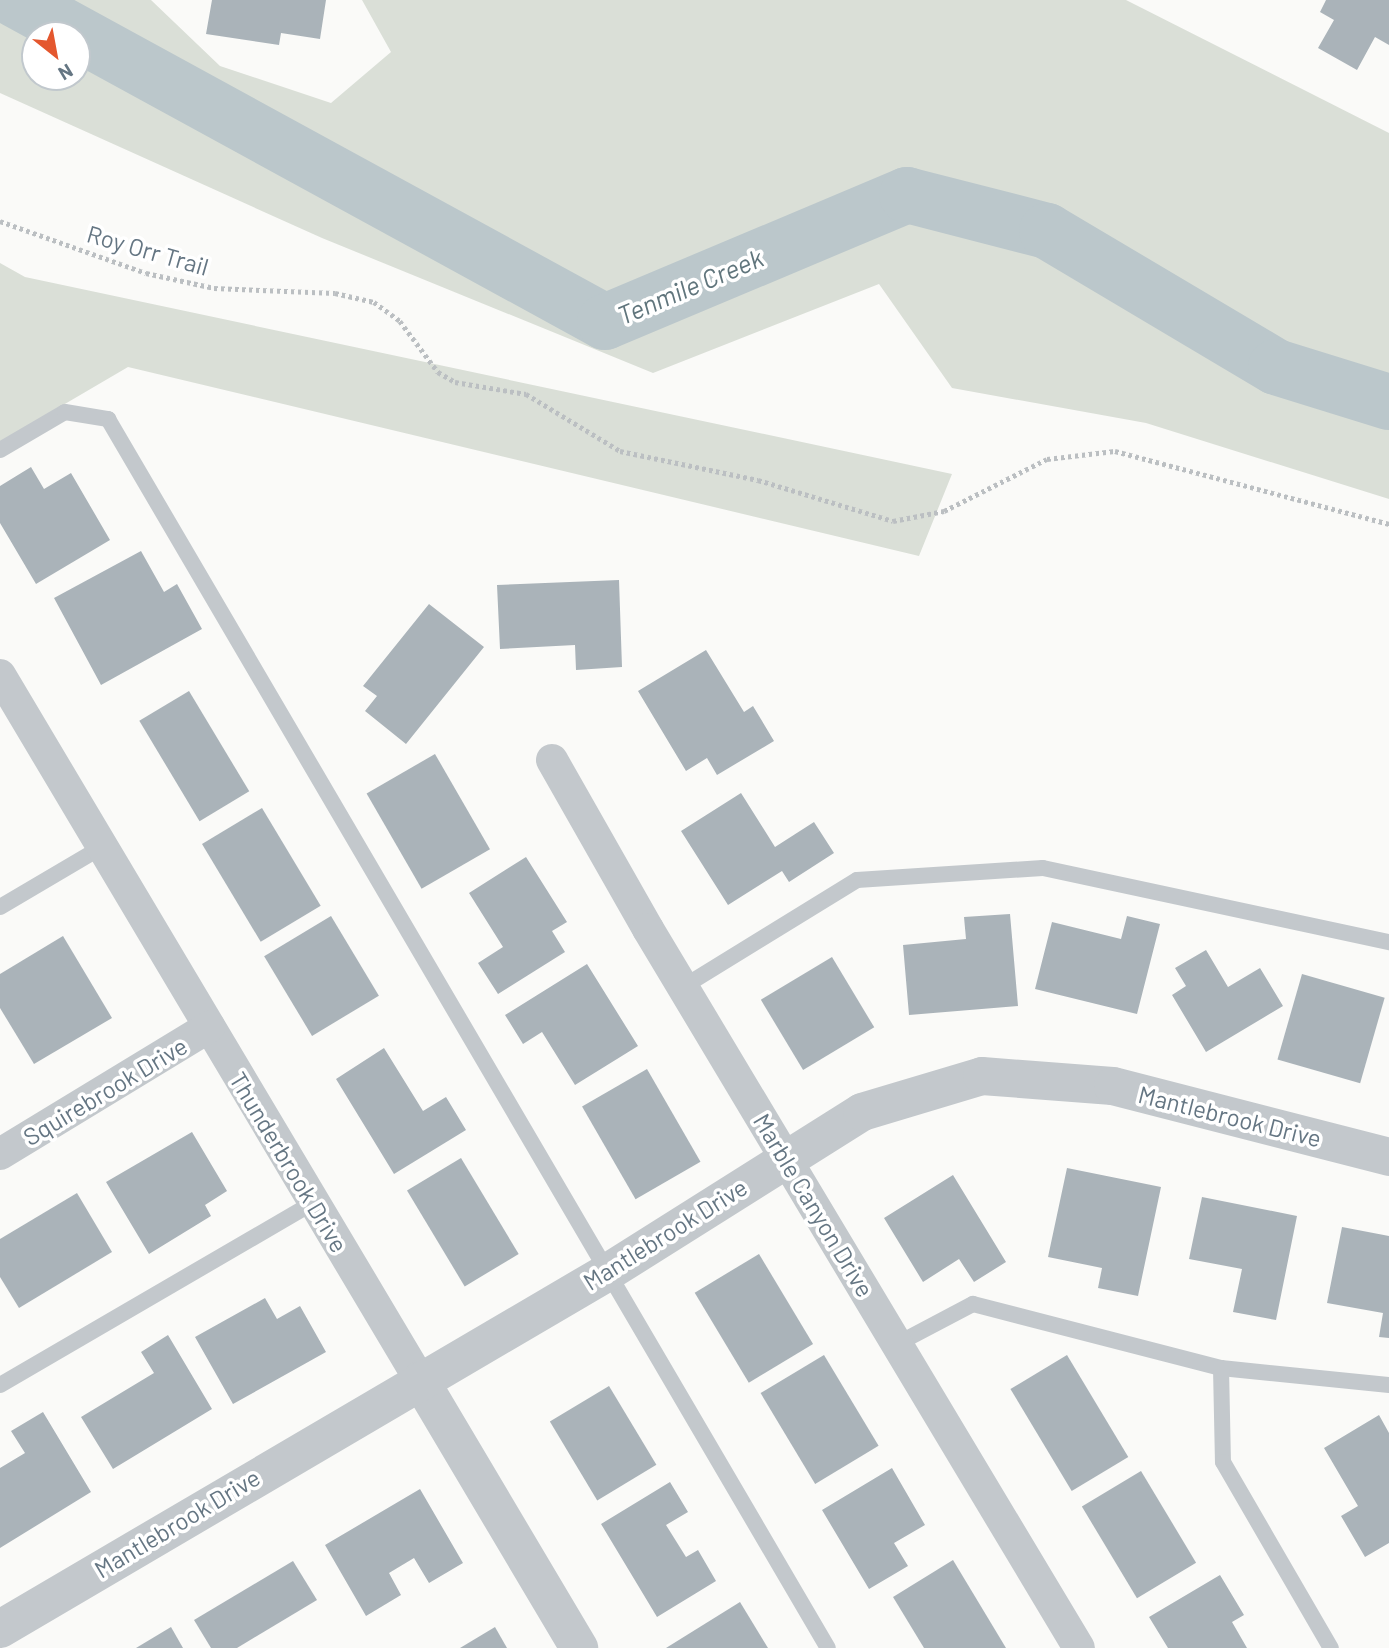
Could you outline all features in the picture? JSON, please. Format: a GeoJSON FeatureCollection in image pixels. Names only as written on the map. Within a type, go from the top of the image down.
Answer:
{"type":"FeatureCollection","features":[{"type":"Feature","properties":{"kind":"street","name":"Thunderbrook Drive"},"geometry":{"type":"LineString","coordinates":[[1,679],[579,1648]]}},
{"type":"Feature","properties":{"kind":"street","name":"Marble Canyon Drive"},"geometry":{"type":"LineString","coordinates":[[552,760],[683,987],[1079,1648]]}},
{"type":"Feature","properties":{"kind":"street","name":"Squirebrook Drive"},"geometry":{"type":"LineString","coordinates":[[0,1154],[209,1027]]}},
{"type":"Feature","properties":{"kind":"street","name":"Mantlebrook Drive"},"geometry":{"type":"LineString","coordinates":[[0,1629],[419,1380],[608,1272],[862,1112],[982,1076],[1113,1086],[1389,1157]]}},
{"type":"Feature","properties":{"kind":"lane"},"geometry":{"type":"LineString","coordinates":[[0,450],[65,412],[108,419],[828,1648]]}},
{"type":"Feature","properties":{"kind":"lane"},"geometry":{"type":"LineString","coordinates":[[0,907],[102,847]]}},
{"type":"Feature","properties":{"kind":"lane"},"geometry":{"type":"LineString","coordinates":[[683,987],[857,880],[1044,868],[1389,942]]}},
{"type":"Feature","properties":{"kind":"lane"},"geometry":{"type":"LineString","coordinates":[[0,1385],[314,1202]]}},
{"type":"Feature","properties":{"kind":"lane"},"geometry":{"type":"LineString","coordinates":[[897,1344],[973,1304],[1221,1368],[1389,1385]]}},
{"type":"Feature","properties":{"kind":"lane"},"geometry":{"type":"LineString","coordinates":[[1221,1368],[1223,1462],[1331,1648]]}},
{"type":"Feature","properties":{"kind":"path","name":"Roy Orr Trail"},"geometry":{"type":"LineString","coordinates":[[0,221],[146,273],[214,288],[335,293],[374,302],[400,321],[438,372],[455,382],[526,394],[620,451],[758,480],[893,520],[944,510],[1047,459],[1115,451],[1389,524]]}},
{"type":"Feature","properties":{"kind":"shaded area"},"geometry":{"type":"Polygon","coordinates":[[[0,0],[151,0],[220,66],[331,103],[391,52],[362,0],[1126,0],[1389,133],[1389,499],[1146,423],[952,388],[879,284],[653,373],[322,238],[0,93],[0,0]]]}},
{"type":"Feature","properties":{"kind":"shaded area"},"geometry":{"type":"Polygon","coordinates":[[[0,263],[25,277],[952,474],[919,556],[128,367],[0,442],[0,263]]]}},
{"type":"Feature","properties":{"kind":"building"},"geometry":{"type":"Polygon","coordinates":[[[212,0],[326,0],[320,39],[281,33],[279,45],[206,34],[212,0]]]}},
{"type":"Feature","properties":{"kind":"building"},"geometry":{"type":"Polygon","coordinates":[[[1326,0],[1389,0],[1389,45],[1375,37],[1357,70],[1318,48],[1334,20],[1320,12],[1326,0]]]}},
{"type":"Feature","properties":{"kind":"building"},"geometry":{"type":"Polygon","coordinates":[[[31,467],[44,489],[71,473],[110,540],[36,584],[0,523],[0,486],[31,467]]]}},
{"type":"Feature","properties":{"kind":"building"},"geometry":{"type":"Polygon","coordinates":[[[141,551],[164,592],[177,584],[202,629],[101,685],[54,598],[141,551]]]}},
{"type":"Feature","properties":{"kind":"building"},"geometry":{"type":"Polygon","coordinates":[[[619,580],[622,667],[576,670],[575,645],[500,649],[497,585],[619,580]]]}},
{"type":"Feature","properties":{"kind":"building"},"geometry":{"type":"Polygon","coordinates":[[[429,604],[484,647],[406,744],[365,711],[377,696],[363,686],[429,604]]]}},
{"type":"Feature","properties":{"kind":"building"},"geometry":{"type":"Polygon","coordinates":[[[706,650],[744,712],[753,706],[774,741],[717,775],[707,758],[686,771],[638,691],[706,650]]]}},
{"type":"Feature","properties":{"kind":"building"},"geometry":{"type":"Polygon","coordinates":[[[189,691],[249,791],[200,821],[139,721],[189,691]]]}},
{"type":"Feature","properties":{"kind":"building"},"geometry":{"type":"Polygon","coordinates":[[[435,754],[490,849],[422,889],[367,794],[435,754]]]}},
{"type":"Feature","properties":{"kind":"building"},"geometry":{"type":"Polygon","coordinates":[[[741,793],[775,847],[814,822],[834,853],[789,882],[782,871],[728,905],[681,831],[741,793]]]}},
{"type":"Feature","properties":{"kind":"building"},"geometry":{"type":"Polygon","coordinates":[[[262,808],[321,906],[261,942],[202,844],[262,808]]]}},
{"type":"Feature","properties":{"kind":"building"},"geometry":{"type":"Polygon","coordinates":[[[526,857],[567,922],[552,931],[565,952],[498,994],[478,963],[503,947],[469,893],[526,857]]]}},
{"type":"Feature","properties":{"kind":"building"},"geometry":{"type":"Polygon","coordinates":[[[1010,914],[1018,1006],[909,1015],[903,945],[966,939],[964,917],[1010,914]]]}},
{"type":"Feature","properties":{"kind":"building"},"geometry":{"type":"Polygon","coordinates":[[[331,916],[379,996],[312,1036],[264,956],[331,916]]]}},
{"type":"Feature","properties":{"kind":"building"},"geometry":{"type":"Polygon","coordinates":[[[1127,916],[1160,924],[1137,1014],[1035,989],[1052,922],[1121,939],[1127,916]]]}},
{"type":"Feature","properties":{"kind":"building"},"geometry":{"type":"Polygon","coordinates":[[[63,936],[112,1018],[34,1064],[0,1008],[0,974],[63,936]]]}},
{"type":"Feature","properties":{"kind":"building"},"geometry":{"type":"Polygon","coordinates":[[[1206,950],[1228,987],[1260,968],[1283,1006],[1206,1052],[1172,995],[1186,986],[1175,968],[1206,950]]]}},
{"type":"Feature","properties":{"kind":"building"},"geometry":{"type":"Polygon","coordinates":[[[832,957],[874,1027],[803,1070],[761,1000],[832,957]]]}},
{"type":"Feature","properties":{"kind":"building"},"geometry":{"type":"Polygon","coordinates":[[[587,964],[638,1046],[575,1085],[542,1032],[523,1044],[505,1015],[587,964]]]}},
{"type":"Feature","properties":{"kind":"building"},"geometry":{"type":"Polygon","coordinates":[[[1302,974],[1385,998],[1360,1083],[1277,1060],[1302,974]]]}},
{"type":"Feature","properties":{"kind":"building"},"geometry":{"type":"Polygon","coordinates":[[[384,1048],[423,1111],[446,1097],[466,1130],[394,1174],[336,1079],[384,1048]]]}},
{"type":"Feature","properties":{"kind":"building"},"geometry":{"type":"Polygon","coordinates":[[[647,1069],[700,1162],[636,1199],[582,1106],[647,1069]]]}},
{"type":"Feature","properties":{"kind":"building"},"geometry":{"type":"Polygon","coordinates":[[[192,1132],[227,1191],[205,1205],[211,1216],[149,1254],[106,1182],[192,1132]]]}},
{"type":"Feature","properties":{"kind":"building"},"geometry":{"type":"Polygon","coordinates":[[[461,1158],[519,1254],[465,1286],[407,1190],[461,1158]]]}},
{"type":"Feature","properties":{"kind":"building"},"geometry":{"type":"Polygon","coordinates":[[[1067,1168],[1161,1187],[1138,1296],[1098,1288],[1102,1268],[1048,1257],[1067,1168]]]}},
{"type":"Feature","properties":{"kind":"building"},"geometry":{"type":"Polygon","coordinates":[[[953,1175],[1006,1262],[974,1282],[959,1259],[923,1282],[884,1218],[953,1175]]]}},
{"type":"Feature","properties":{"kind":"building"},"geometry":{"type":"Polygon","coordinates":[[[77,1193],[112,1252],[19,1308],[0,1277],[0,1239],[77,1193]]]}},
{"type":"Feature","properties":{"kind":"building"},"geometry":{"type":"Polygon","coordinates":[[[1202,1197],[1297,1216],[1276,1320],[1233,1312],[1242,1269],[1189,1259],[1202,1197]]]}},
{"type":"Feature","properties":{"kind":"building"},"geometry":{"type":"Polygon","coordinates":[[[1342,1227],[1389,1236],[1389,1338],[1379,1337],[1383,1313],[1327,1303],[1342,1227]]]}},
{"type":"Feature","properties":{"kind":"building"},"geometry":{"type":"Polygon","coordinates":[[[759,1254],[813,1344],[749,1383],[695,1293],[759,1254]]]}},
{"type":"Feature","properties":{"kind":"building"},"geometry":{"type":"Polygon","coordinates":[[[265,1298],[277,1319],[300,1306],[326,1352],[233,1404],[195,1337],[265,1298]]]}},
{"type":"Feature","properties":{"kind":"building"},"geometry":{"type":"Polygon","coordinates":[[[168,1335],[212,1409],[113,1469],[81,1417],[154,1373],[141,1352],[168,1335]]]}},
{"type":"Feature","properties":{"kind":"building"},"geometry":{"type":"Polygon","coordinates":[[[824,1355],[879,1446],[815,1484],[761,1393],[824,1355]]]}},
{"type":"Feature","properties":{"kind":"building"},"geometry":{"type":"Polygon","coordinates":[[[1067,1355],[1128,1457],[1072,1491],[1010,1389],[1067,1355]]]}},
{"type":"Feature","properties":{"kind":"building"},"geometry":{"type":"Polygon","coordinates":[[[609,1386],[656,1465],[597,1500],[550,1422],[609,1386]]]}},
{"type":"Feature","properties":{"kind":"building"},"geometry":{"type":"Polygon","coordinates":[[[43,1412],[91,1492],[0,1548],[0,1468],[25,1453],[11,1431],[43,1412]]]}},
{"type":"Feature","properties":{"kind":"building"},"geometry":{"type":"Polygon","coordinates":[[[1379,1415],[1389,1433],[1389,1543],[1365,1557],[1341,1516],[1358,1506],[1324,1448],[1379,1415]]]}},
{"type":"Feature","properties":{"kind":"building"},"geometry":{"type":"Polygon","coordinates":[[[892,1468],[925,1525],[894,1543],[908,1566],[869,1589],[822,1510],[892,1468]]]}},
{"type":"Feature","properties":{"kind":"building"},"geometry":{"type":"Polygon","coordinates":[[[1141,1471],[1196,1563],[1137,1598],[1082,1507],[1141,1471]]]}},
{"type":"Feature","properties":{"kind":"building"},"geometry":{"type":"Polygon","coordinates":[[[670,1482],[688,1512],[666,1525],[686,1557],[698,1550],[716,1581],[657,1617],[601,1524],[670,1482]]]}},
{"type":"Feature","properties":{"kind":"building"},"geometry":{"type":"Polygon","coordinates":[[[420,1489],[463,1563],[429,1583],[414,1558],[389,1573],[401,1595],[366,1616],[325,1545],[420,1489]]]}},
{"type":"Feature","properties":{"kind":"building"},"geometry":{"type":"Polygon","coordinates":[[[953,1560],[1006,1648],[924,1648],[893,1597],[953,1560]]]}},
{"type":"Feature","properties":{"kind":"building"},"geometry":{"type":"Polygon","coordinates":[[[293,1561],[317,1600],[237,1648],[211,1648],[194,1620],[293,1561]]]}},
{"type":"Feature","properties":{"kind":"building"},"geometry":{"type":"Polygon","coordinates":[[[1220,1575],[1244,1615],[1232,1622],[1247,1648],[1168,1648],[1149,1617],[1220,1575]]]}},
{"type":"Feature","properties":{"kind":"building"},"geometry":{"type":"Polygon","coordinates":[[[740,1602],[768,1648],[666,1648],[740,1602]]]}},
{"type":"Feature","properties":{"kind":"building"},"geometry":{"type":"Polygon","coordinates":[[[171,1627],[183,1648],[136,1648],[171,1627]]]}},
{"type":"Feature","properties":{"kind":"building"},"geometry":{"type":"Polygon","coordinates":[[[495,1627],[507,1648],[460,1648],[495,1627]]]}},
{"type":"Feature","properties":{"kind":"waterway","name":"Tenmile Creek"},"geometry":{"type":"LineString","coordinates":[[16,0],[605,322],[907,195],[1047,231],[1276,367],[1389,402]]}}]}
